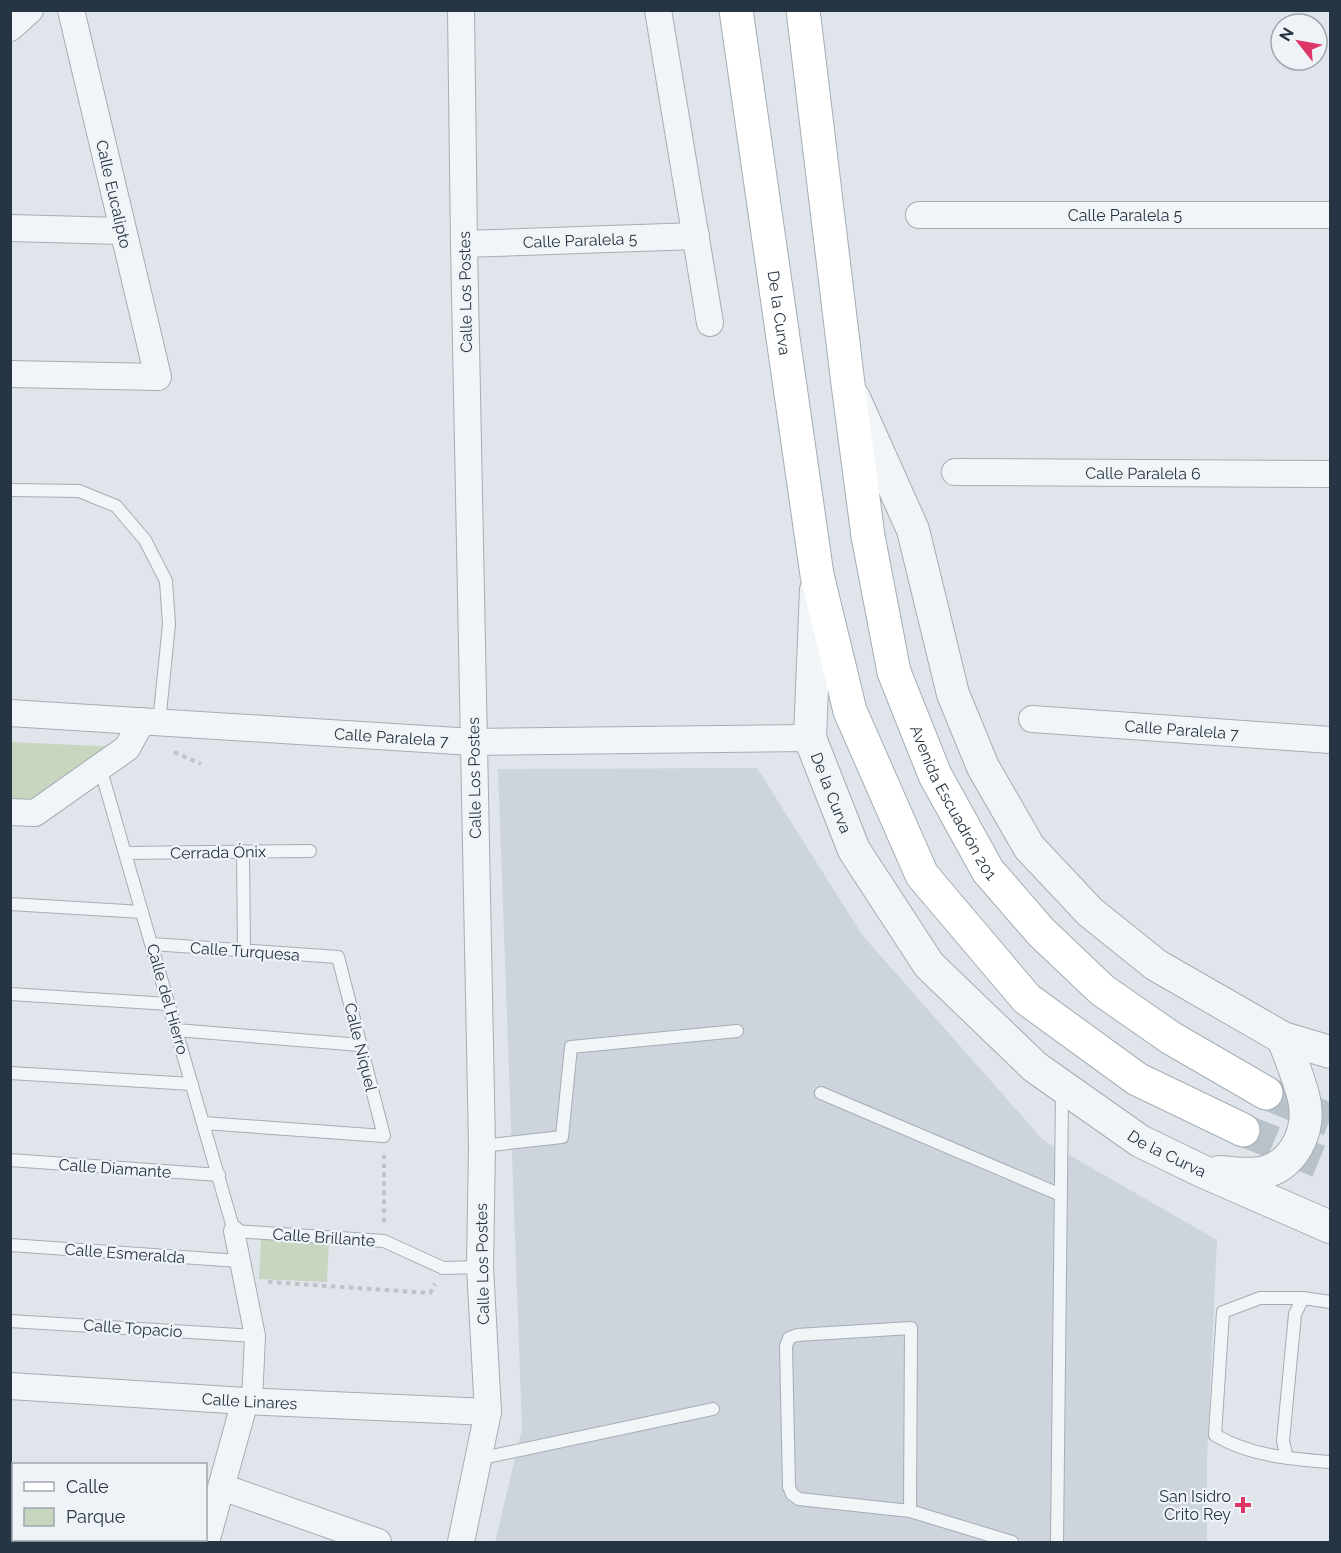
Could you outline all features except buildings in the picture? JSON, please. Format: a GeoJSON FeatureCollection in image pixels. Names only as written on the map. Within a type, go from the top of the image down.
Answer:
{"type":"FeatureCollection","features":[{"type":"Feature","properties":{"kind":"main road","name":"De la Curva"},"geometry":{"type":"LineString","coordinates":[[736,10],[817,574]]}},
{"type":"Feature","properties":{"kind":"main road"},"geometry":{"type":"LineString","coordinates":[[803,10],[848,384]]}},
{"type":"Feature","properties":{"kind":"main road","name":"Avenida Escuadrón 201"},"geometry":{"type":"LineString","coordinates":[[848,384],[868,536],[894,672],[935,774],[988,871],[1041,933],[1102,990],[1171,1038],[1266,1093]]}},
{"type":"Feature","properties":{"kind":"main road"},"geometry":{"type":"LineString","coordinates":[[817,574],[850,711],[922,875],[1027,999],[1137,1079],[1243,1130]]}},
{"type":"Feature","properties":{"kind":"street"},"geometry":{"type":"LineString","coordinates":[[10,28],[30,10]]}},
{"type":"Feature","properties":{"kind":"street","name":"Calle Eucalipto"},"geometry":{"type":"LineString","coordinates":[[10,374],[158,377],[71,10]]}},
{"type":"Feature","properties":{"kind":"street","name":"Calle Los Postes"},"geometry":{"type":"LineString","coordinates":[[461,1542],[488,1412],[480,1267],[482,1146],[464,244],[462,10]]}},
{"type":"Feature","properties":{"kind":"street"},"geometry":{"type":"LineString","coordinates":[[658,10],[710,323]]}},
{"type":"Feature","properties":{"kind":"street","name":"Calle Paralela 5"},"geometry":{"type":"LineString","coordinates":[[919,215],[1330,215]]}},
{"type":"Feature","properties":{"kind":"street"},"geometry":{"type":"LineString","coordinates":[[10,228],[122,231]]}},
{"type":"Feature","properties":{"kind":"street","name":"Calle Paralela 5"},"geometry":{"type":"LineString","coordinates":[[464,244],[696,236]]}},
{"type":"Feature","properties":{"kind":"street"},"geometry":{"type":"LineString","coordinates":[[848,384],[913,530],[953,694],[983,767],[1029,847],[1090,912],[1156,965],[1283,1038],[1330,1052]]}},
{"type":"Feature","properties":{"kind":"street","name":"Calle Paralela 6"},"geometry":{"type":"LineString","coordinates":[[955,472],[1330,474]]}},
{"type":"Feature","properties":{"kind":"street","name":"De la Curva"},"geometry":{"type":"LineString","coordinates":[[817,574],[810,738],[854,850],[929,965],[1035,1067],[1140,1141],[1203,1172],[1330,1227]]}},
{"type":"Feature","properties":{"kind":"street","name":"Calle Paralela 7"},"geometry":{"type":"LineString","coordinates":[[10,713],[473,742],[810,738]]}},
{"type":"Feature","properties":{"kind":"street","name":"Calle Paralela 7"},"geometry":{"type":"LineString","coordinates":[[1032,719],[1330,740]]}},
{"type":"Feature","properties":{"kind":"street"},"geometry":{"type":"LineString","coordinates":[[10,812],[36,813],[127,747],[150,722]]}},
{"type":"Feature","properties":{"kind":"street"},"geometry":{"type":"LineString","coordinates":[[1203,1172],[1254,1174],[1267,1171],[1283,1164],[1295,1150],[1302,1137],[1306,1116],[1304,1097],[1283,1038]]}},
{"type":"Feature","properties":{"kind":"street"},"geometry":{"type":"LineString","coordinates":[[207,1539],[249,1401],[255,1336],[234,1231]]}},
{"type":"Feature","properties":{"kind":"street","name":"Calle Linares"},"geometry":{"type":"LineString","coordinates":[[10,1386],[249,1401],[488,1412]]}},
{"type":"Feature","properties":{"kind":"street"},"geometry":{"type":"LineString","coordinates":[[222,1487],[378,1542]]}},
{"type":"Feature","properties":{"kind":"lane"},"geometry":{"type":"LineString","coordinates":[[12,490],[79,491],[116,506],[145,540],[166,581],[169,624],[150,722]]}},
{"type":"Feature","properties":{"kind":"lane","name":"Calle del Hierro"},"geometry":{"type":"LineString","coordinates":[[100,766],[234,1231]]}},
{"type":"Feature","properties":{"kind":"lane"},"geometry":{"type":"LineString","coordinates":[[243,851],[244,951]]}},
{"type":"Feature","properties":{"kind":"lane","name":"Cerrada Ónix"},"geometry":{"type":"LineString","coordinates":[[125,853],[310,851]]}},
{"type":"Feature","properties":{"kind":"lane"},"geometry":{"type":"LineString","coordinates":[[10,904],[142,912]]}},
{"type":"Feature","properties":{"kind":"lane","name":"Calle Turquesa"},"geometry":{"type":"LineString","coordinates":[[152,944],[338,957]]}},
{"type":"Feature","properties":{"kind":"lane","name":"Calle Níquel"},"geometry":{"type":"LineString","coordinates":[[338,957],[384,1136]]}},
{"type":"Feature","properties":{"kind":"lane"},"geometry":{"type":"LineString","coordinates":[[10,994],[169,1004]]}},
{"type":"Feature","properties":{"kind":"lane"},"geometry":{"type":"LineString","coordinates":[[176,1030],[360,1046]]}},
{"type":"Feature","properties":{"kind":"lane"},"geometry":{"type":"LineString","coordinates":[[482,1146],[562,1137],[571,1047],[737,1031]]}},
{"type":"Feature","properties":{"kind":"lane"},"geometry":{"type":"LineString","coordinates":[[10,1073],[192,1084]]}},
{"type":"Feature","properties":{"kind":"lane"},"geometry":{"type":"LineString","coordinates":[[1057,1542],[1062,1087]]}},
{"type":"Feature","properties":{"kind":"lane"},"geometry":{"type":"LineString","coordinates":[[821,1093],[1060,1195]]}},
{"type":"Feature","properties":{"kind":"lane"},"geometry":{"type":"LineString","coordinates":[[204,1123],[384,1136]]}},
{"type":"Feature","properties":{"kind":"lane","name":"Calle Diamante"},"geometry":{"type":"LineString","coordinates":[[10,1160],[219,1175]]}},
{"type":"Feature","properties":{"kind":"lane","name":"Calle Brillante"},"geometry":{"type":"LineString","coordinates":[[234,1231],[384,1241],[443,1268],[480,1267]]}},
{"type":"Feature","properties":{"kind":"lane","name":"Calle Esmeralda"},"geometry":{"type":"LineString","coordinates":[[10,1245],[241,1270]]}},
{"type":"Feature","properties":{"kind":"lane"},"geometry":{"type":"LineString","coordinates":[[1330,1302],[1303,1298],[1260,1298],[1223,1312],[1215,1435],[1234,1446],[1287,1458],[1330,1462]]}},
{"type":"Feature","properties":{"kind":"lane"},"geometry":{"type":"LineString","coordinates":[[1287,1458],[1283,1441],[1294,1314],[1303,1298]]}},
{"type":"Feature","properties":{"kind":"lane","name":"Calle Topacio"},"geometry":{"type":"LineString","coordinates":[[10,1321],[255,1336]]}},
{"type":"Feature","properties":{"kind":"lane"},"geometry":{"type":"LineString","coordinates":[[910,1511],[911,1328],[797,1335],[789,1338],[786,1346],[789,1487],[792,1494],[799,1499],[910,1511],[1012,1542]]}},
{"type":"Feature","properties":{"kind":"lane"},"geometry":{"type":"LineString","coordinates":[[478,1459],[713,1409]]}},
{"type":"Feature","properties":{"kind":"path"},"geometry":{"type":"LineString","coordinates":[[166,748],[201,764]]}},
{"type":"Feature","properties":{"kind":"path"},"geometry":{"type":"LineString","coordinates":[[384,1136],[384,1241]]}},
{"type":"Feature","properties":{"kind":"path"},"geometry":{"type":"LineString","coordinates":[[241,1270],[430,1293],[443,1268]]}},
{"type":"Feature","properties":{"kind":"shaded area"},"geometry":{"type":"Polygon","coordinates":[[[757,768],[863,936],[1043,1140],[1217,1240],[1207,1460],[1207,1542],[495,1542],[522,1429],[498,769],[757,768]]]}},
{"type":"Feature","properties":{"kind":"green space"},"geometry":{"type":"Polygon","coordinates":[[[11,742],[118,747],[33,808],[11,806],[11,742]]]}},
{"type":"Feature","properties":{"kind":"green space"},"geometry":{"type":"Polygon","coordinates":[[[261,1238],[329,1241],[327,1282],[259,1279],[261,1238]]]}},
{"type":"Feature","properties":{"kind":"tunnel"},"geometry":{"type":"LineString","coordinates":[[1266,1093],[1330,1120]]}},
{"type":"Feature","properties":{"kind":"tunnel"},"geometry":{"type":"LineString","coordinates":[[1243,1130],[1330,1166]]}},
{"type":"Feature","properties":{"kind":"place","name":"San Isidro Crito Rey"},"geometry":{"type":"Point","coordinates":[1243,1505]}}]}
